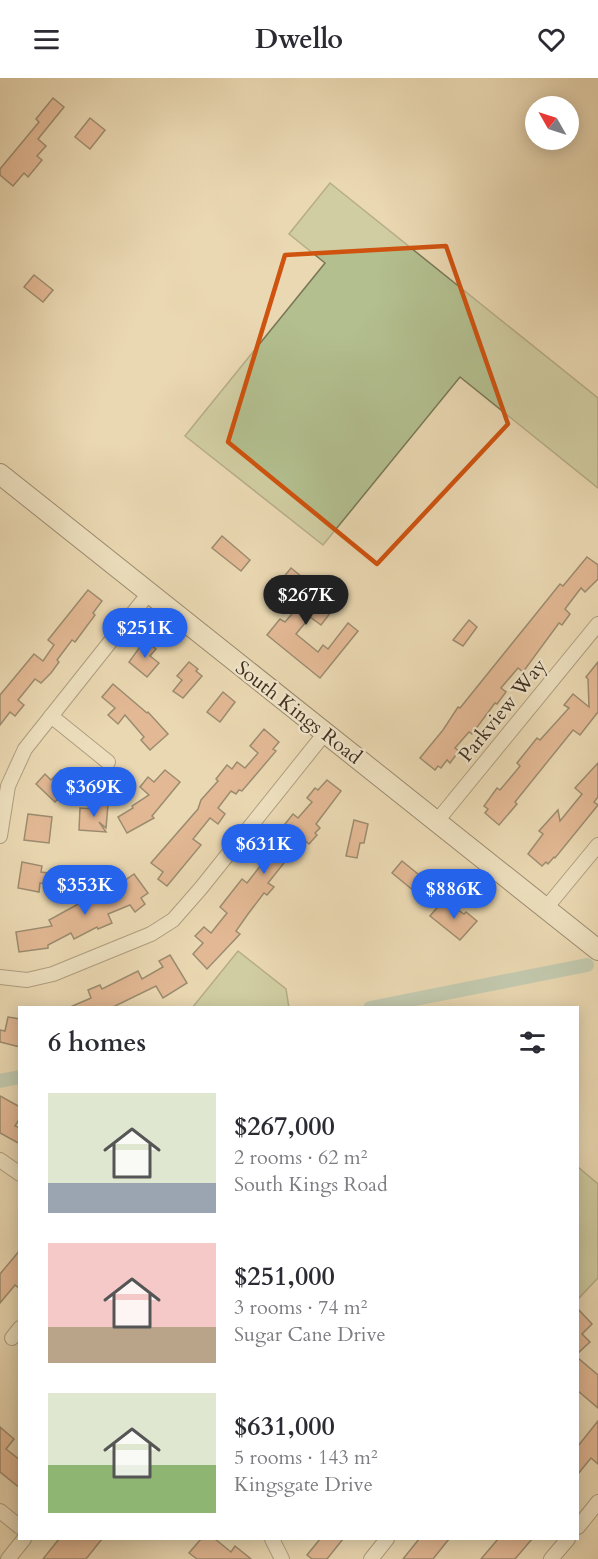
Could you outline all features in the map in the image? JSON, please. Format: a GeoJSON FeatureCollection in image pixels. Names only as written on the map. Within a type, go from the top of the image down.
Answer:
{"type":"FeatureCollection","features":[{"type":"Feature","properties":{"kind":"main road","name":"South Kings Road"},"geometry":{"type":"LineString","coordinates":[[0,474],[598,950]]}},
{"type":"Feature","properties":{"kind":"street"},"geometry":{"type":"LineString","coordinates":[[0,836],[8,786],[25,749],[149,593]]}},
{"type":"Feature","properties":{"kind":"street","name":"Parkview Way"},"geometry":{"type":"LineString","coordinates":[[437,821],[598,624]]}},
{"type":"Feature","properties":{"kind":"street"},"geometry":{"type":"LineString","coordinates":[[51,716],[108,762]]}},
{"type":"Feature","properties":{"kind":"street"},"geometry":{"type":"LineString","coordinates":[[0,978],[27,980],[53,974],[151,934],[173,920],[325,733]]}},
{"type":"Feature","properties":{"kind":"street"},"geometry":{"type":"LineString","coordinates":[[546,908],[598,844]]}},
{"type":"Feature","properties":{"kind":"street"},"geometry":{"type":"LineString","coordinates":[[0,1160],[18,1173]]}},
{"type":"Feature","properties":{"kind":"street"},"geometry":{"type":"LineString","coordinates":[[579,1526],[598,1502]]}},
{"type":"Feature","properties":{"kind":"street"},"geometry":{"type":"LineString","coordinates":[[0,1511],[18,1525]]}},
{"type":"Feature","properties":{"kind":"street"},"geometry":{"type":"LineString","coordinates":[[8,1559],[23,1540]]}},
{"type":"Feature","properties":{"kind":"street"},"geometry":{"type":"LineString","coordinates":[[272,1540],[282,1559]]}},
{"type":"Feature","properties":{"kind":"street"},"geometry":{"type":"LineString","coordinates":[[371,1559],[386,1540]]}},
{"type":"Feature","properties":{"kind":"street"},"geometry":{"type":"LineString","coordinates":[[551,1559],[567,1540]]}},
{"type":"Feature","properties":{"kind":"highlighted area"},"geometry":{"type":"Polygon","coordinates":[[[446,246],[508,424],[377,564],[228,442],[285,255],[446,246]]]}},
{"type":"Feature","properties":{"kind":"green space"},"geometry":{"type":"Polygon","coordinates":[[[330,183],[598,398],[598,488],[460,377],[323,545],[185,436],[325,263],[289,234],[330,183]]]}},
{"type":"Feature","properties":{"kind":"green space"},"geometry":{"type":"Polygon","coordinates":[[[238,951],[286,989],[289,1006],[194,1006],[238,951]]]}},
{"type":"Feature","properties":{"kind":"green space"},"geometry":{"type":"Polygon","coordinates":[[[579,1168],[598,1184],[598,1278],[579,1298],[579,1168]]]}},
{"type":"Feature","properties":{"kind":"building"},"geometry":{"type":"Polygon","coordinates":[[[53,98],[64,107],[38,139],[46,146],[37,156],[42,160],[28,177],[24,173],[13,186],[0,175],[0,169],[39,122],[36,119],[53,98]]]}},
{"type":"Feature","properties":{"kind":"building"},"geometry":{"type":"Polygon","coordinates":[[[90,118],[105,130],[90,149],[75,137],[90,118]]]}},
{"type":"Feature","properties":{"kind":"building"},"geometry":{"type":"Polygon","coordinates":[[[34,275],[53,290],[43,302],[24,287],[34,275]]]}},
{"type":"Feature","properties":{"kind":"building"},"geometry":{"type":"Polygon","coordinates":[[[222,536],[250,560],[241,571],[212,548],[222,536]]]}},
{"type":"Feature","properties":{"kind":"building"},"geometry":{"type":"Polygon","coordinates":[[[587,557],[598,565],[598,579],[585,592],[581,588],[565,609],[570,614],[562,625],[559,623],[523,672],[518,668],[501,688],[506,692],[472,734],[469,732],[455,748],[459,751],[450,763],[447,760],[441,768],[438,766],[435,770],[420,758],[458,707],[460,708],[560,584],[563,586],[587,557]]]}},
{"type":"Feature","properties":{"kind":"building"},"geometry":{"type":"Polygon","coordinates":[[[291,568],[302,577],[298,581],[323,601],[320,604],[331,612],[321,625],[310,617],[296,634],[318,652],[323,645],[328,649],[348,623],[358,631],[320,678],[267,635],[280,619],[285,622],[297,608],[274,589],[291,568]]]}},
{"type":"Feature","properties":{"kind":"building"},"geometry":{"type":"Polygon","coordinates":[[[88,590],[102,601],[93,613],[95,615],[75,642],[72,640],[57,660],[59,662],[51,673],[41,683],[35,679],[18,700],[24,705],[15,716],[10,712],[0,725],[0,695],[34,654],[43,661],[54,645],[48,640],[88,590]]]}},
{"type":"Feature","properties":{"kind":"building"},"geometry":{"type":"Polygon","coordinates":[[[469,620],[477,627],[463,646],[453,640],[469,620]]]}},
{"type":"Feature","properties":{"kind":"building"},"geometry":{"type":"Polygon","coordinates":[[[145,640],[156,649],[150,656],[159,663],[147,677],[129,662],[145,640]]]}},
{"type":"Feature","properties":{"kind":"building"},"geometry":{"type":"Polygon","coordinates":[[[189,662],[198,669],[196,671],[202,676],[183,698],[173,691],[182,680],[177,676],[189,662]]]}},
{"type":"Feature","properties":{"kind":"building"},"geometry":{"type":"Polygon","coordinates":[[[598,662],[598,712],[580,735],[573,730],[499,825],[485,813],[488,809],[484,806],[497,788],[500,790],[520,766],[517,763],[537,738],[540,740],[569,708],[564,705],[573,694],[589,707],[586,677],[598,662]]]}},
{"type":"Feature","properties":{"kind":"building"},"geometry":{"type":"Polygon","coordinates":[[[113,684],[148,712],[168,734],[150,750],[141,740],[144,737],[125,715],[118,724],[108,715],[115,708],[102,697],[113,684]]]}},
{"type":"Feature","properties":{"kind":"building"},"geometry":{"type":"Polygon","coordinates":[[[223,692],[235,702],[220,722],[207,712],[223,692]]]}},
{"type":"Feature","properties":{"kind":"building"},"geometry":{"type":"Polygon","coordinates":[[[264,729],[279,742],[273,749],[276,751],[242,791],[239,790],[236,794],[231,791],[218,808],[225,814],[218,824],[210,818],[193,839],[201,845],[167,886],[158,879],[163,872],[151,863],[198,809],[201,800],[218,781],[216,779],[227,765],[232,769],[237,762],[245,768],[258,753],[250,746],[264,729]]]}},
{"type":"Feature","properties":{"kind":"building"},"geometry":{"type":"Polygon","coordinates":[[[598,763],[598,797],[594,802],[598,805],[555,858],[542,866],[528,854],[543,834],[539,831],[558,810],[560,821],[582,794],[575,788],[598,763]]]}},
{"type":"Feature","properties":{"kind":"building"},"geometry":{"type":"Polygon","coordinates":[[[61,770],[74,783],[55,802],[36,784],[45,774],[51,780],[61,770]]]}},
{"type":"Feature","properties":{"kind":"building"},"geometry":{"type":"Polygon","coordinates":[[[165,770],[180,782],[152,816],[154,818],[127,833],[118,817],[149,795],[140,787],[148,777],[154,782],[165,770]]]}},
{"type":"Feature","properties":{"kind":"building"},"geometry":{"type":"Polygon","coordinates":[[[327,780],[341,791],[316,824],[320,828],[315,833],[317,835],[309,844],[303,839],[268,883],[274,887],[267,895],[264,893],[236,931],[240,934],[207,969],[193,954],[203,943],[195,936],[204,927],[211,933],[227,913],[220,907],[242,879],[247,883],[272,851],[268,847],[285,824],[293,814],[298,818],[312,802],[307,798],[315,788],[318,790],[327,780]]]}},
{"type":"Feature","properties":{"kind":"building"},"geometry":{"type":"Polygon","coordinates":[[[95,804],[108,805],[106,828],[99,822],[106,832],[79,830],[80,808],[95,809],[95,804]]]}},
{"type":"Feature","properties":{"kind":"building"},"geometry":{"type":"Polygon","coordinates":[[[28,814],[52,817],[49,843],[24,840],[28,814]]]}},
{"type":"Feature","properties":{"kind":"building"},"geometry":{"type":"Polygon","coordinates":[[[354,820],[368,824],[364,843],[360,843],[357,858],[346,856],[354,820]]]}},
{"type":"Feature","properties":{"kind":"building"},"geometry":{"type":"Polygon","coordinates":[[[402,861],[429,883],[420,896],[392,873],[402,861]]]}},
{"type":"Feature","properties":{"kind":"building"},"geometry":{"type":"Polygon","coordinates":[[[22,862],[42,866],[41,872],[48,873],[46,884],[40,883],[39,892],[18,888],[22,862]]]}},
{"type":"Feature","properties":{"kind":"building"},"geometry":{"type":"Polygon","coordinates":[[[134,874],[148,893],[141,898],[145,904],[135,912],[130,905],[108,914],[112,923],[98,929],[97,927],[74,939],[71,933],[48,945],[48,948],[19,952],[16,932],[52,926],[49,920],[80,903],[118,888],[117,886],[134,874]]]}},
{"type":"Feature","properties":{"kind":"building"},"geometry":{"type":"Polygon","coordinates":[[[442,902],[453,910],[455,908],[464,914],[466,912],[477,921],[460,940],[430,916],[442,902]]]}},
{"type":"Feature","properties":{"kind":"building"},"geometry":{"type":"Polygon","coordinates":[[[170,955],[187,983],[163,998],[156,986],[115,1006],[73,1006],[91,998],[88,990],[100,985],[102,989],[138,971],[142,979],[163,967],[159,961],[170,955]]]}},
{"type":"Feature","properties":{"kind":"building"},"geometry":{"type":"Polygon","coordinates":[[[8,1017],[18,1019],[18,1046],[0,1042],[0,1030],[5,1031],[8,1017]]]}},
{"type":"Feature","properties":{"kind":"building"},"geometry":{"type":"Polygon","coordinates":[[[0,1096],[18,1106],[18,1121],[15,1126],[18,1127],[18,1143],[0,1133],[0,1096]]]}},
{"type":"Feature","properties":{"kind":"building"},"geometry":{"type":"Polygon","coordinates":[[[18,1252],[18,1287],[15,1285],[0,1303],[0,1274],[18,1252]]]}},
{"type":"Feature","properties":{"kind":"building"},"geometry":{"type":"Polygon","coordinates":[[[579,1310],[592,1324],[582,1334],[590,1342],[579,1352],[579,1310]]]}},
{"type":"Feature","properties":{"kind":"building"},"geometry":{"type":"Polygon","coordinates":[[[579,1359],[598,1375],[598,1408],[579,1392],[579,1359]]]}},
{"type":"Feature","properties":{"kind":"building"},"geometry":{"type":"Polygon","coordinates":[[[598,1421],[598,1464],[591,1458],[579,1473],[579,1445],[598,1421]]]}},
{"type":"Feature","properties":{"kind":"building"},"geometry":{"type":"Polygon","coordinates":[[[0,1427],[14,1439],[6,1449],[18,1458],[18,1486],[0,1472],[0,1427]]]}},
{"type":"Feature","properties":{"kind":"building"},"geometry":{"type":"Polygon","coordinates":[[[58,1540],[101,1540],[86,1559],[43,1559],[58,1540]]]}},
{"type":"Feature","properties":{"kind":"building"},"geometry":{"type":"Polygon","coordinates":[[[200,1540],[216,1540],[231,1552],[235,1546],[251,1559],[197,1559],[189,1553],[200,1540]]]}},
{"type":"Feature","properties":{"kind":"building"},"geometry":{"type":"Polygon","coordinates":[[[319,1540],[342,1540],[327,1559],[312,1559],[307,1555],[319,1540]]]}},
{"type":"Feature","properties":{"kind":"building"},"geometry":{"type":"Polygon","coordinates":[[[418,1540],[448,1540],[433,1559],[403,1559],[418,1540]]]}},
{"type":"Feature","properties":{"kind":"building"},"geometry":{"type":"Polygon","coordinates":[[[497,1540],[531,1540],[515,1559],[481,1559],[497,1540]]]}},
{"type":"Feature","properties":{"kind":"waterway"},"geometry":{"type":"LineString","coordinates":[[380,1006],[587,965]]}},
{"type":"Feature","properties":{"kind":"waterway"},"geometry":{"type":"LineString","coordinates":[[0,1081],[18,1077]]}}]}
